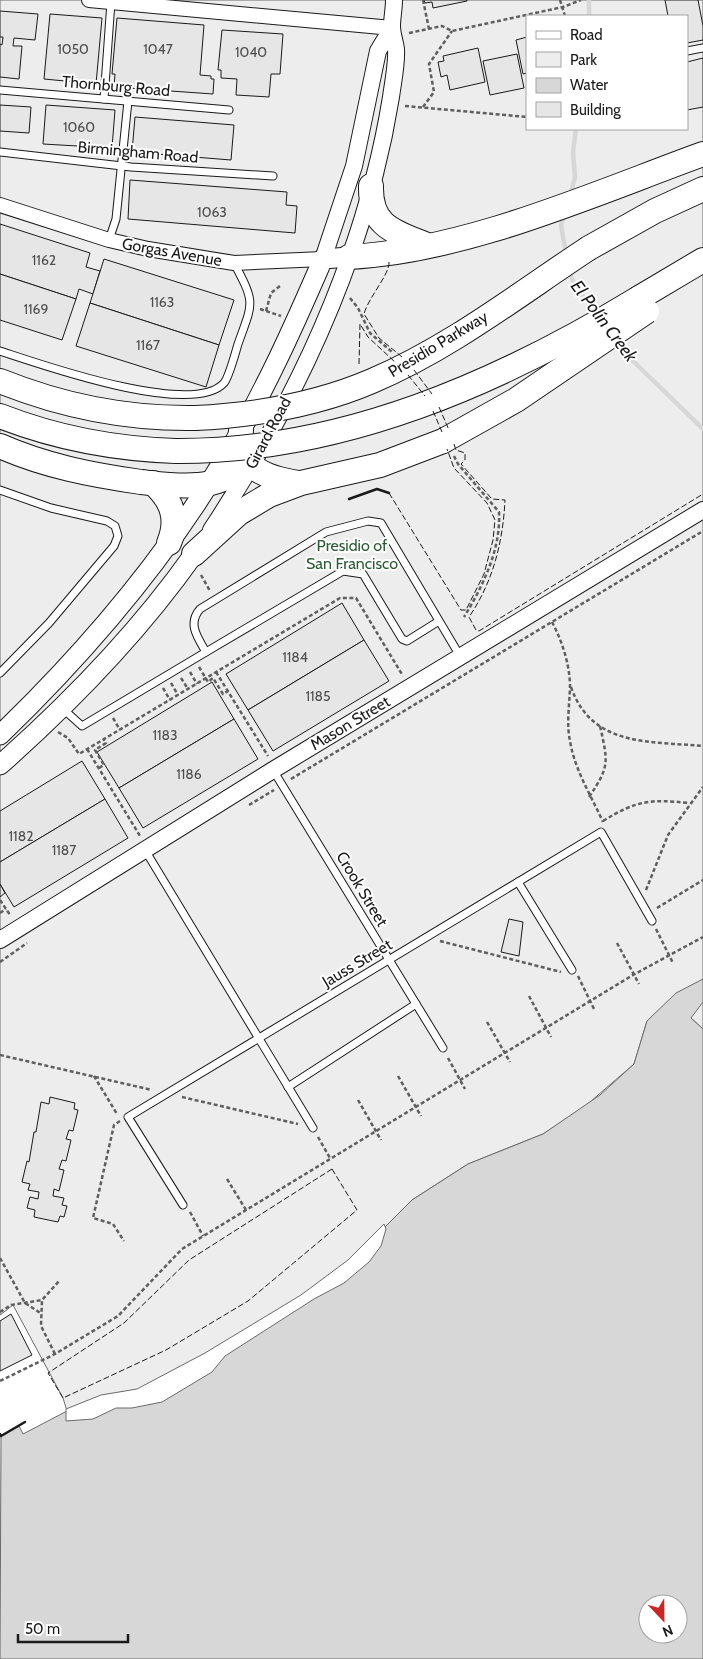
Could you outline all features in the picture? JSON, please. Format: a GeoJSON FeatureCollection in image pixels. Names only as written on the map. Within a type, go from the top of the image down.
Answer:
{"type":"FeatureCollection","features":[{"type":"Feature","properties":{"kind":"highway"},"geometry":{"type":"LineString","coordinates":[[350,257],[427,245],[515,222],[703,154]]}},
{"type":"Feature","properties":{"kind":"highway"},"geometry":{"type":"LineString","coordinates":[[371,186],[372,204],[380,222],[394,231],[427,245]]}},
{"type":"Feature","properties":{"kind":"highway","name":"Presidio Parkway"},"geometry":{"type":"LineString","coordinates":[[0,380],[60,402],[147,417],[195,418],[278,410],[323,398],[370,382],[429,353],[589,248],[655,211],[703,189]]}},
{"type":"Feature","properties":{"kind":"highway"},"geometry":{"type":"LineString","coordinates":[[198,565],[221,528],[249,506],[269,495],[312,481],[392,461],[458,434],[516,400],[703,260]]}},
{"type":"Feature","properties":{"kind":"highway"},"geometry":{"type":"LineString","coordinates":[[0,416],[45,431],[97,443],[176,451],[212,451],[275,444],[322,434],[398,413],[444,397],[510,370],[643,305],[703,273]]}},
{"type":"Feature","properties":{"kind":"highway"},"geometry":{"type":"LineString","coordinates":[[241,430],[242,449],[252,466],[271,478],[312,481]]}},
{"type":"Feature","properties":{"kind":"highway"},"geometry":{"type":"LineString","coordinates":[[0,446],[35,460],[78,472],[153,483],[189,486],[209,483],[252,466]]}},
{"type":"Feature","properties":{"kind":"highway"},"geometry":{"type":"LineString","coordinates":[[153,483],[167,497],[173,511],[173,531],[169,544]]}},
{"type":"Feature","properties":{"kind":"main road","name":"Gorgas Avenue"},"geometry":{"type":"LineString","coordinates":[[323,258],[350,257]]}},
{"type":"Feature","properties":{"kind":"main road","name":"Girard Road"},"geometry":{"type":"LineString","coordinates":[[2,727],[89,643],[169,544],[241,430],[296,321],[323,258]]}},
{"type":"Feature","properties":{"kind":"main road","name":"Girard Road"},"geometry":{"type":"LineString","coordinates":[[0,765],[62,707],[170,589],[198,565]]}},
{"type":"Feature","properties":{"kind":"street"},"geometry":{"type":"LineString","coordinates":[[89,0],[392,28]]}},
{"type":"Feature","properties":{"kind":"street","name":"Girard Road"},"geometry":{"type":"LineString","coordinates":[[198,565],[252,466],[314,345],[350,257],[371,186],[390,98],[396,49],[392,28],[394,0]]}},
{"type":"Feature","properties":{"kind":"street","name":"Girard Road"},"geometry":{"type":"LineString","coordinates":[[323,258],[354,166],[378,52],[392,28]]}},
{"type":"Feature","properties":{"kind":"street","name":"Gorgas Avenue"},"geometry":{"type":"LineString","coordinates":[[0,205],[109,240],[148,249],[234,263],[323,258]]}},
{"type":"Feature","properties":{"kind":"street","name":"Mason Street"},"geometry":{"type":"LineString","coordinates":[[0,940],[273,770],[703,510]]}},
{"type":"Feature","properties":{"kind":"lane"},"geometry":{"type":"LineString","coordinates":[[104,99],[111,2]]}},
{"type":"Feature","properties":{"kind":"lane"},"geometry":{"type":"LineString","coordinates":[[688,51],[703,48]]}},
{"type":"Feature","properties":{"kind":"lane","name":"Thornburg Road"},"geometry":{"type":"LineString","coordinates":[[0,90],[229,110]]}},
{"type":"Feature","properties":{"kind":"lane"},"geometry":{"type":"LineString","coordinates":[[109,240],[116,219],[123,166],[128,101]]}},
{"type":"Feature","properties":{"kind":"lane","name":"Birmingham Road"},"geometry":{"type":"LineString","coordinates":[[0,152],[123,166],[273,176]]}},
{"type":"Feature","properties":{"kind":"lane"},"geometry":{"type":"LineString","coordinates":[[0,351],[91,380],[132,390],[181,394],[209,393],[224,383],[252,306],[249,290],[234,263]]}},
{"type":"Feature","properties":{"kind":"lane"},"geometry":{"type":"LineString","coordinates":[[0,490],[51,508],[107,521],[115,526],[118,536],[114,546],[66,604],[0,673]]}},
{"type":"Feature","properties":{"kind":"lane"},"geometry":{"type":"LineString","coordinates":[[206,652],[195,633],[192,623],[194,616],[200,609],[326,532],[368,520],[381,523],[460,656]]}},
{"type":"Feature","properties":{"kind":"lane"},"geometry":{"type":"LineString","coordinates":[[62,707],[82,726],[344,571],[363,574],[402,639],[407,640],[439,621]]}},
{"type":"Feature","properties":{"kind":"lane","name":"Crook Street"},"geometry":{"type":"LineString","coordinates":[[273,770],[442,1048]]}},
{"type":"Feature","properties":{"kind":"lane"},"geometry":{"type":"LineString","coordinates":[[601,832],[642,900],[652,921]]}},
{"type":"Feature","properties":{"kind":"lane","name":"Jauss Street"},"geometry":{"type":"LineString","coordinates":[[128,1117],[601,832]]}},
{"type":"Feature","properties":{"kind":"lane"},"geometry":{"type":"LineString","coordinates":[[145,850],[313,1128]]}},
{"type":"Feature","properties":{"kind":"lane"},"geometry":{"type":"LineString","coordinates":[[518,882],[572,970]]}},
{"type":"Feature","properties":{"kind":"lane"},"geometry":{"type":"LineString","coordinates":[[288,1087],[416,1004]]}},
{"type":"Feature","properties":{"kind":"lane"},"geometry":{"type":"LineString","coordinates":[[128,1117],[183,1205]]}},
{"type":"Feature","properties":{"kind":"path"},"geometry":{"type":"LineString","coordinates":[[423,0],[429,29]]}},
{"type":"Feature","properties":{"kind":"path"},"geometry":{"type":"LineString","coordinates":[[560,0],[565,15]]}},
{"type":"Feature","properties":{"kind":"path"},"geometry":{"type":"LineString","coordinates":[[408,33],[442,26],[452,31],[563,7],[581,0]]}},
{"type":"Feature","properties":{"kind":"path"},"geometry":{"type":"LineString","coordinates":[[423,107],[434,92],[429,64],[452,31]]}},
{"type":"Feature","properties":{"kind":"path"},"geometry":{"type":"LineString","coordinates":[[390,98],[406,106],[526,117]]}},
{"type":"Feature","properties":{"kind":"path"},"geometry":{"type":"LineString","coordinates":[[266,311],[271,293],[280,286]]}},
{"type":"Feature","properties":{"kind":"path"},"geometry":{"type":"LineString","coordinates":[[259,309],[284,317]]}},
{"type":"Feature","properties":{"kind":"path"},"geometry":{"type":"LineString","coordinates":[[458,464],[498,512],[496,541],[485,579],[464,617]]}},
{"type":"Feature","properties":{"kind":"path"},"geometry":{"type":"LineString","coordinates":[[242,809],[703,531]]}},
{"type":"Feature","properties":{"kind":"path"},"geometry":{"type":"LineString","coordinates":[[198,565],[216,600]]}},
{"type":"Feature","properties":{"kind":"path"},"geometry":{"type":"LineString","coordinates":[[57,732],[68,738],[79,754],[340,598],[356,598],[405,679]]}},
{"type":"Feature","properties":{"kind":"path"},"geometry":{"type":"LineString","coordinates":[[552,622],[565,652],[570,685],[568,718],[570,741],[576,766],[589,797],[603,821],[604,828],[601,832]]}},
{"type":"Feature","properties":{"kind":"path"},"geometry":{"type":"LineString","coordinates":[[216,672],[266,754]]}},
{"type":"Feature","properties":{"kind":"path"},"geometry":{"type":"LineString","coordinates":[[206,678],[208,682],[214,678],[223,694],[228,691]]}},
{"type":"Feature","properties":{"kind":"path"},"geometry":{"type":"LineString","coordinates":[[570,685],[582,708],[600,725],[622,738],[634,741],[703,746]]}},
{"type":"Feature","properties":{"kind":"path"},"geometry":{"type":"LineString","coordinates":[[589,797],[606,770],[606,748],[600,725]]}},
{"type":"Feature","properties":{"kind":"path"},"geometry":{"type":"LineString","coordinates":[[99,768],[104,765],[95,750],[106,743],[104,740]]}},
{"type":"Feature","properties":{"kind":"path"},"geometry":{"type":"LineString","coordinates":[[87,750],[138,834]]}},
{"type":"Feature","properties":{"kind":"path"},"geometry":{"type":"LineString","coordinates":[[642,900],[668,834],[689,803],[703,787]]}},
{"type":"Feature","properties":{"kind":"path"},"geometry":{"type":"LineString","coordinates":[[603,821],[634,804],[662,800],[689,803]]}},
{"type":"Feature","properties":{"kind":"path"},"geometry":{"type":"LineString","coordinates":[[649,913],[703,880]]}},
{"type":"Feature","properties":{"kind":"path"},"geometry":{"type":"LineString","coordinates":[[0,900],[7,910],[0,912]]}},
{"type":"Feature","properties":{"kind":"path"},"geometry":{"type":"LineString","coordinates":[[652,921],[673,963]]}},
{"type":"Feature","properties":{"kind":"path"},"geometry":{"type":"LineString","coordinates":[[0,1381],[55,1354],[118,1316],[182,1249],[633,974],[703,937]]}},
{"type":"Feature","properties":{"kind":"path"},"geometry":{"type":"LineString","coordinates":[[426,938],[542,967]]}},
{"type":"Feature","properties":{"kind":"path"},"geometry":{"type":"LineString","coordinates":[[0,962],[30,941]]}},
{"type":"Feature","properties":{"kind":"path"},"geometry":{"type":"LineString","coordinates":[[617,943],[639,984]]}},
{"type":"Feature","properties":{"kind":"path"},"geometry":{"type":"LineString","coordinates":[[579,977],[594,1011]]}},
{"type":"Feature","properties":{"kind":"path"},"geometry":{"type":"LineString","coordinates":[[529,996],[551,1037]]}},
{"type":"Feature","properties":{"kind":"path"},"geometry":{"type":"LineString","coordinates":[[487,1022],[510,1062]]}},
{"type":"Feature","properties":{"kind":"path"},"geometry":{"type":"LineString","coordinates":[[442,1048],[466,1089]]}},
{"type":"Feature","properties":{"kind":"path"},"geometry":{"type":"LineString","coordinates":[[398,1076],[421,1116]]}},
{"type":"Feature","properties":{"kind":"path"},"geometry":{"type":"LineString","coordinates":[[358,1100],[381,1140]]}},
{"type":"Feature","properties":{"kind":"path"},"geometry":{"type":"LineString","coordinates":[[124,1241],[114,1224],[93,1218],[114,1125],[128,1117]]}},
{"type":"Feature","properties":{"kind":"path"},"geometry":{"type":"LineString","coordinates":[[313,1128],[330,1158]]}},
{"type":"Feature","properties":{"kind":"path"},"geometry":{"type":"LineString","coordinates":[[227,1179],[246,1210]]}},
{"type":"Feature","properties":{"kind":"path"},"geometry":{"type":"LineString","coordinates":[[190,1212],[204,1236]]}},
{"type":"Feature","properties":{"kind":"path"},"geometry":{"type":"LineString","coordinates":[[0,1258],[25,1303],[42,1314]]}},
{"type":"Feature","properties":{"kind":"path"},"geometry":{"type":"LineString","coordinates":[[0,1312],[11,1304],[42,1300],[60,1280]]}},
{"type":"Feature","properties":{"kind":"path"},"geometry":{"type":"LineString","coordinates":[[42,1300],[41,1326],[55,1354]]}},
{"type":"Feature","properties":{"kind":"green space","name":"Presidio of San Francisco"},"geometry":{"type":"Polygon","coordinates":[[[0,0],[703,0],[703,1029],[691,1018],[647,1021],[634,1064],[583,1108],[543,1134],[468,1164],[412,1200],[350,1262],[303,1297],[207,1355],[138,1392],[67,1411],[63,1398],[13,1305],[0,1315],[0,0]]]}},
{"type":"Feature","properties":{"kind":"water"},"geometry":{"type":"Polygon","coordinates":[[[703,979],[703,1002],[691,1018],[703,1029],[703,1659],[0,1659],[1,1436],[19,1426],[23,1434],[67,1411],[138,1392],[207,1355],[303,1297],[350,1262],[412,1200],[468,1164],[543,1134],[600,1095],[634,1064],[647,1021],[676,993],[703,979]]]}},
{"type":"Feature","properties":{"kind":"pier"},"geometry":{"type":"Polygon","coordinates":[[[384,1224],[386,1229],[381,1246],[369,1262],[344,1283],[314,1299],[225,1356],[212,1372],[162,1402],[132,1408],[116,1408],[93,1419],[66,1421],[66,1409],[101,1395],[137,1389],[205,1353],[301,1295],[348,1260],[384,1224]]]}},
{"type":"Feature","properties":{"kind":"building"},"geometry":{"type":"Polygon","coordinates":[[[424,0],[467,1],[433,8],[432,2],[425,3],[424,0]]]}},
{"type":"Feature","properties":{"kind":"building"},"geometry":{"type":"Polygon","coordinates":[[[665,0],[698,0],[703,26],[703,40],[688,43],[688,15],[668,15],[665,0]]]}},
{"type":"Feature","properties":{"kind":"building"},"geometry":{"type":"Polygon","coordinates":[[[0,11],[38,14],[35,40],[14,38],[13,46],[22,46],[19,79],[0,77],[0,44],[2,45],[3,37],[0,37],[0,11]]]}},
{"type":"Feature","properties":{"kind":"building"},"geometry":{"type":"Polygon","coordinates":[[[50,14],[102,18],[96,84],[44,79],[50,14]]]}},
{"type":"Feature","properties":{"kind":"building"},"geometry":{"type":"Polygon","coordinates":[[[117,18],[204,25],[200,75],[211,76],[211,79],[214,79],[213,94],[114,87],[115,74],[112,74],[117,18]]]}},
{"type":"Feature","properties":{"kind":"building"},"geometry":{"type":"Polygon","coordinates":[[[222,30],[283,34],[280,74],[271,74],[269,97],[236,95],[237,79],[221,78],[221,70],[218,70],[222,30]]]}},
{"type":"Feature","properties":{"kind":"building"},"geometry":{"type":"Polygon","coordinates":[[[526,37],[526,73],[523,74],[516,40],[526,37]]]}},
{"type":"Feature","properties":{"kind":"building"},"geometry":{"type":"Polygon","coordinates":[[[478,48],[485,82],[450,90],[447,75],[441,77],[438,62],[444,61],[443,56],[478,48]]]}},
{"type":"Feature","properties":{"kind":"building"},"geometry":{"type":"Polygon","coordinates":[[[517,54],[524,88],[490,95],[483,61],[517,54]]]}},
{"type":"Feature","properties":{"kind":"building"},"geometry":{"type":"Polygon","coordinates":[[[703,58],[703,107],[688,110],[688,62],[703,58]]]}},
{"type":"Feature","properties":{"kind":"building"},"geometry":{"type":"Polygon","coordinates":[[[0,105],[31,107],[29,133],[0,131],[0,105]]]}},
{"type":"Feature","properties":{"kind":"building"},"geometry":{"type":"Polygon","coordinates":[[[46,105],[115,110],[112,148],[43,144],[46,105]]]}},
{"type":"Feature","properties":{"kind":"building"},"geometry":{"type":"Polygon","coordinates":[[[135,117],[234,125],[231,160],[132,152],[135,117]]]}},
{"type":"Feature","properties":{"kind":"building"},"geometry":{"type":"Polygon","coordinates":[[[130,180],[287,192],[286,205],[297,206],[295,233],[128,219],[130,180]]]}},
{"type":"Feature","properties":{"kind":"building"},"geometry":{"type":"Polygon","coordinates":[[[0,224],[90,253],[86,267],[100,271],[93,294],[79,289],[76,299],[0,274],[0,224]]]}},
{"type":"Feature","properties":{"kind":"building"},"geometry":{"type":"Polygon","coordinates":[[[104,259],[234,300],[219,345],[90,303],[104,259]]]}},
{"type":"Feature","properties":{"kind":"building"},"geometry":{"type":"Polygon","coordinates":[[[0,274],[76,299],[62,340],[0,320],[0,274]]]}},
{"type":"Feature","properties":{"kind":"building"},"geometry":{"type":"Polygon","coordinates":[[[90,303],[219,345],[206,387],[76,346],[90,303]]]}},
{"type":"Feature","properties":{"kind":"building"},"geometry":{"type":"Polygon","coordinates":[[[342,603],[364,640],[248,710],[226,674],[342,603]]]}},
{"type":"Feature","properties":{"kind":"building"},"geometry":{"type":"Polygon","coordinates":[[[364,640],[389,681],[273,751],[248,710],[364,640]]]}},
{"type":"Feature","properties":{"kind":"building"},"geometry":{"type":"Polygon","coordinates":[[[212,682],[234,719],[119,788],[97,752],[212,682]]]}},
{"type":"Feature","properties":{"kind":"building"},"geometry":{"type":"Polygon","coordinates":[[[234,719],[258,759],[143,828],[119,788],[234,719]]]}},
{"type":"Feature","properties":{"kind":"building"},"geometry":{"type":"Polygon","coordinates":[[[82,761],[105,799],[0,862],[0,811],[82,761]]]}},
{"type":"Feature","properties":{"kind":"building"},"geometry":{"type":"Polygon","coordinates":[[[105,799],[128,838],[14,907],[0,884],[0,862],[105,799]]]}},
{"type":"Feature","properties":{"kind":"building"},"geometry":{"type":"Polygon","coordinates":[[[0,884],[5,893],[0,897],[0,884]]]}},
{"type":"Feature","properties":{"kind":"building"},"geometry":{"type":"Polygon","coordinates":[[[509,919],[523,922],[519,956],[501,952],[509,919]]]}},
{"type":"Feature","properties":{"kind":"building"},"geometry":{"type":"Polygon","coordinates":[[[50,1097],[75,1103],[74,1109],[78,1110],[73,1131],[69,1130],[66,1139],[71,1140],[66,1161],[62,1160],[59,1169],[64,1170],[59,1191],[54,1189],[53,1196],[64,1198],[62,1205],[67,1206],[64,1217],[60,1216],[58,1222],[34,1217],[35,1210],[27,1208],[30,1197],[38,1199],[39,1192],[28,1190],[30,1184],[22,1182],[27,1161],[29,1162],[41,1102],[49,1104],[50,1097]]]}},
{"type":"Feature","properties":{"kind":"building"},"geometry":{"type":"Polygon","coordinates":[[[11,1314],[32,1355],[0,1371],[0,1321],[11,1314]]]}},
{"type":"Feature","properties":{"kind":"waterway","name":"El Polín Creek"},"geometry":{"type":"LineString","coordinates":[[589,0],[589,15]]}},
{"type":"Feature","properties":{"kind":"waterway","name":"El Polín Creek"},"geometry":{"type":"LineString","coordinates":[[570,196],[575,177],[573,152],[576,130]]}},
{"type":"Feature","properties":{"kind":"waterway","name":"El Polín Creek"},"geometry":{"type":"LineString","coordinates":[[565,213],[561,225],[566,254]]}},
{"type":"Feature","properties":{"kind":"waterway","name":"El Polín Creek"},"geometry":{"type":"LineString","coordinates":[[569,269],[577,288],[598,314]]}},
{"type":"Feature","properties":{"kind":"waterway","name":"El Polín Creek"},"geometry":{"type":"LineString","coordinates":[[618,341],[631,359],[703,429]]}},
{"type":"Feature","properties":{"kind":"fence"},"geometry":{"type":"LineString","coordinates":[[389,262],[386,273],[364,314],[379,338],[402,357]]}},
{"type":"Feature","properties":{"kind":"fence"},"geometry":{"type":"LineString","coordinates":[[359,364],[360,324],[368,337],[395,362]]}},
{"type":"Feature","properties":{"kind":"fence"},"geometry":{"type":"LineString","coordinates":[[414,370],[432,394]]}},
{"type":"Feature","properties":{"kind":"fence"},"geometry":{"type":"LineString","coordinates":[[408,375],[425,396]]}},
{"type":"Feature","properties":{"kind":"fence"},"geometry":{"type":"LineString","coordinates":[[439,407],[449,430]]}},
{"type":"Feature","properties":{"kind":"fence"},"geometry":{"type":"LineString","coordinates":[[433,411],[442,432]]}},
{"type":"Feature","properties":{"kind":"fence"},"geometry":{"type":"LineString","coordinates":[[454,444],[456,450],[465,453],[465,460],[461,464],[492,499],[505,500],[502,531],[495,561],[484,590],[469,617],[476,630],[479,631],[703,494]]}},
{"type":"Feature","properties":{"kind":"fence"},"geometry":{"type":"LineString","coordinates":[[389,493],[461,610],[466,610],[484,574],[493,540],[495,520],[487,503],[454,468],[447,449]]}},
{"type":"Feature","properties":{"kind":"fence"},"geometry":{"type":"LineString","coordinates":[[332,1169],[357,1210],[248,1301],[166,1350],[63,1398],[48,1373],[124,1323],[189,1260],[332,1169]]}},
{"type":"Feature","properties":{"kind":"wall"},"geometry":{"type":"LineString","coordinates":[[349,499],[377,489],[389,493]]}},
{"type":"Feature","properties":{"kind":"wall"},"geometry":{"type":"LineString","coordinates":[[0,1434],[1,1436],[25,1422]]}}]}
